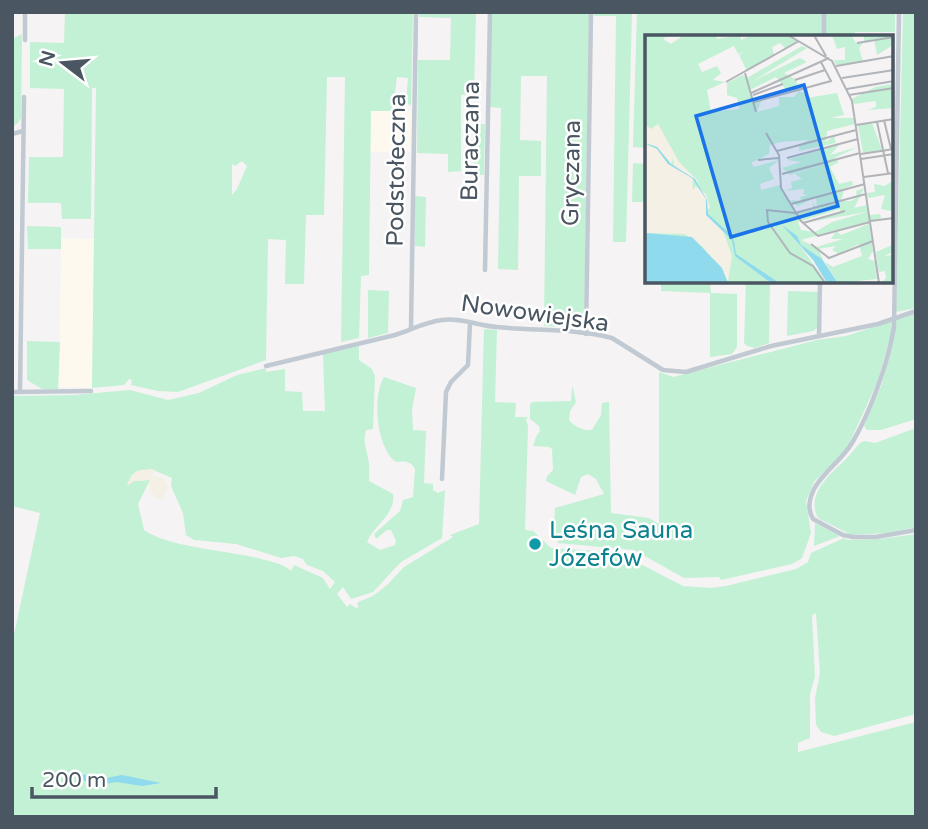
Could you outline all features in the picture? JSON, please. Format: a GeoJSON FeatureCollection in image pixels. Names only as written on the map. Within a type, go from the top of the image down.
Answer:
{"type":"FeatureCollection","features":[{"type":"Feature","properties":{"kind":"street"},"geometry":{"type":"LineString","coordinates":[[25,12],[25,40]]}},
{"type":"Feature","properties":{"kind":"street","name":"Podstołeczna"},"geometry":{"type":"LineString","coordinates":[[411,328],[416,12]]}},
{"type":"Feature","properties":{"kind":"street","name":"Buraczana"},"geometry":{"type":"LineString","coordinates":[[485,270],[490,12]]}},
{"type":"Feature","properties":{"kind":"street","name":"Gryczana"},"geometry":{"type":"LineString","coordinates":[[586,334],[591,12]]}},
{"type":"Feature","properties":{"kind":"street"},"geometry":{"type":"LineString","coordinates":[[824,12],[824,35]]}},
{"type":"Feature","properties":{"kind":"street"},"geometry":{"type":"LineString","coordinates":[[899,12],[892,342],[880,381],[852,444],[815,488],[808,503],[813,519],[843,535],[876,537],[916,530]]}},
{"type":"Feature","properties":{"kind":"street"},"geometry":{"type":"LineString","coordinates":[[20,391],[24,97]]}},
{"type":"Feature","properties":{"kind":"street"},"geometry":{"type":"LineString","coordinates":[[12,134],[23,131]]}},
{"type":"Feature","properties":{"kind":"street"},"geometry":{"type":"LineString","coordinates":[[819,337],[820,284]]}},
{"type":"Feature","properties":{"kind":"street","name":"Nowowiejska"},"geometry":{"type":"LineString","coordinates":[[266,366],[396,335],[411,328],[449,319],[612,338],[663,370],[686,372],[771,346],[878,324],[916,311]]}},
{"type":"Feature","properties":{"kind":"street"},"geometry":{"type":"LineString","coordinates":[[442,479],[444,402],[451,382],[468,365],[470,323]]}},
{"type":"Feature","properties":{"kind":"street"},"geometry":{"type":"LineString","coordinates":[[12,392],[91,391]]}},
{"type":"Feature","properties":{"kind":"shaded area"},"geometry":{"type":"Polygon","coordinates":[[[371,110],[411,111],[410,152],[370,152],[371,110]]]}},
{"type":"Feature","properties":{"kind":"shaded area"},"geometry":{"type":"Polygon","coordinates":[[[61,238],[94,239],[92,388],[59,387],[61,238]]]}},
{"type":"Feature","properties":{"kind":"green space"},"geometry":{"type":"Polygon","coordinates":[[[65,12],[413,12],[411,105],[406,102],[408,78],[397,77],[394,101],[396,111],[371,111],[369,275],[361,276],[359,338],[341,342],[345,77],[327,77],[324,215],[306,215],[304,284],[285,284],[286,240],[268,239],[266,360],[178,392],[131,385],[132,380],[129,379],[124,385],[92,388],[96,88],[92,88],[91,219],[62,219],[61,203],[28,203],[29,157],[63,157],[64,89],[30,88],[30,42],[64,43],[65,12]],[[242,161],[235,166],[232,164],[232,195],[237,189],[247,166],[242,161]]]}},
{"type":"Feature","properties":{"kind":"green space"},"geometry":{"type":"Polygon","coordinates":[[[419,12],[476,12],[474,93],[461,95],[461,171],[448,172],[448,154],[417,153],[418,60],[450,60],[451,18],[419,17],[419,12]]]}},
{"type":"Feature","properties":{"kind":"green space"},"geometry":{"type":"Polygon","coordinates":[[[491,12],[589,12],[584,328],[544,326],[547,76],[521,76],[520,140],[541,141],[541,176],[519,176],[518,270],[498,269],[501,108],[489,107],[491,12]]]}},
{"type":"Feature","properties":{"kind":"green space"},"geometry":{"type":"Polygon","coordinates":[[[595,12],[632,12],[626,242],[613,242],[616,16],[594,16],[595,12]]]}},
{"type":"Feature","properties":{"kind":"green space"},"geometry":{"type":"Polygon","coordinates":[[[637,12],[823,12],[822,35],[645,35],[645,148],[633,147],[637,12]]]}},
{"type":"Feature","properties":{"kind":"green space"},"geometry":{"type":"Polygon","coordinates":[[[826,12],[895,12],[895,32],[825,35],[826,12]]]}},
{"type":"Feature","properties":{"kind":"green space"},"geometry":{"type":"Polygon","coordinates":[[[903,12],[916,12],[916,308],[896,312],[903,12]]]}},
{"type":"Feature","properties":{"kind":"green space"},"geometry":{"type":"Polygon","coordinates":[[[22,34],[21,118],[12,127],[12,39],[22,34]]]}},
{"type":"Feature","properties":{"kind":"green space"},"geometry":{"type":"Polygon","coordinates":[[[474,124],[485,124],[484,175],[473,175],[474,124]]]}},
{"type":"Feature","properties":{"kind":"green space"},"geometry":{"type":"Polygon","coordinates":[[[633,163],[645,164],[645,202],[632,202],[633,163]]]}},
{"type":"Feature","properties":{"kind":"green space"},"geometry":{"type":"Polygon","coordinates":[[[415,196],[426,197],[425,247],[415,246],[415,196]]]}},
{"type":"Feature","properties":{"kind":"green space"},"geometry":{"type":"Polygon","coordinates":[[[27,226],[61,227],[61,249],[28,249],[27,226]]]}},
{"type":"Feature","properties":{"kind":"green space"},"geometry":{"type":"Polygon","coordinates":[[[661,284],[710,284],[711,293],[737,294],[737,347],[732,354],[710,357],[710,293],[661,291],[661,284]]]}},
{"type":"Feature","properties":{"kind":"green space"},"geometry":{"type":"Polygon","coordinates":[[[746,284],[770,284],[769,343],[755,348],[744,343],[746,284]]]}},
{"type":"Feature","properties":{"kind":"green space"},"geometry":{"type":"Polygon","coordinates":[[[368,290],[389,291],[388,333],[368,338],[368,290]]]}},
{"type":"Feature","properties":{"kind":"green space"},"geometry":{"type":"Polygon","coordinates":[[[788,291],[818,292],[817,328],[813,331],[787,336],[788,291]]]}},
{"type":"Feature","properties":{"kind":"green space"},"geometry":{"type":"Polygon","coordinates":[[[916,313],[916,419],[881,430],[867,430],[864,426],[882,384],[897,319],[916,313]]]}},
{"type":"Feature","properties":{"kind":"green space"},"geometry":{"type":"Polygon","coordinates":[[[892,321],[892,332],[877,383],[847,448],[814,482],[806,501],[811,533],[802,558],[792,564],[721,580],[719,577],[684,578],[634,550],[558,543],[554,533],[555,508],[604,494],[596,479],[588,474],[581,477],[575,495],[546,481],[553,470],[552,449],[533,446],[540,431],[539,426],[530,419],[532,402],[571,401],[572,387],[576,402],[570,411],[569,420],[579,428],[592,430],[601,415],[602,403],[609,402],[611,513],[649,518],[659,524],[659,372],[673,377],[817,340],[846,336],[892,321]]]}},
{"type":"Feature","properties":{"kind":"green space"},"geometry":{"type":"Polygon","coordinates":[[[484,329],[497,330],[495,402],[516,403],[515,417],[528,417],[525,530],[533,531],[551,548],[613,552],[683,586],[711,588],[796,569],[808,562],[811,553],[844,538],[880,539],[916,534],[916,714],[834,736],[821,732],[816,725],[815,698],[820,673],[816,613],[812,615],[815,677],[810,694],[810,738],[798,743],[798,752],[916,722],[916,817],[12,817],[12,644],[40,513],[12,506],[12,396],[74,395],[130,390],[168,400],[199,393],[237,375],[266,368],[266,372],[285,369],[285,391],[302,392],[303,411],[325,411],[323,354],[359,346],[359,360],[372,369],[375,376],[373,429],[366,430],[365,438],[369,481],[393,494],[391,508],[367,542],[380,550],[395,545],[391,530],[376,539],[374,534],[400,511],[403,500],[413,497],[415,469],[407,462],[396,462],[389,455],[380,434],[377,409],[384,377],[416,388],[412,410],[413,430],[426,431],[424,483],[433,484],[433,490],[438,493],[445,490],[442,538],[401,562],[373,592],[351,599],[343,587],[337,594],[347,607],[350,604],[359,607],[358,602],[373,596],[404,567],[453,537],[450,535],[479,524],[484,329]],[[151,469],[133,481],[150,480],[138,504],[144,530],[169,541],[261,559],[280,564],[291,571],[294,565],[323,578],[330,589],[335,582],[323,571],[294,556],[281,558],[236,544],[194,540],[186,535],[183,513],[171,486],[172,478],[151,469]]]}},
{"type":"Feature","properties":{"kind":"green space"},"geometry":{"type":"Polygon","coordinates":[[[27,341],[60,342],[58,389],[42,389],[27,380],[27,341]]]}},
{"type":"Feature","properties":{"kind":"green space"},"geometry":{"type":"Polygon","coordinates":[[[916,428],[916,527],[888,533],[851,535],[818,518],[815,500],[822,484],[859,444],[864,441],[875,443],[916,428]]]}},
{"type":"Feature","properties":{"kind":"green space"},"geometry":{"type":"Polygon","coordinates":[[[815,523],[840,536],[814,546],[815,523]]]}},
{"type":"Feature","properties":{"kind":"sand"},"geometry":{"type":"Polygon","coordinates":[[[155,470],[152,476],[163,477],[168,487],[163,499],[156,498],[150,490],[150,480],[134,481],[127,486],[135,472],[155,470]]]}},
{"type":"Feature","properties":{"kind":"water"},"geometry":{"type":"Polygon","coordinates":[[[79,774],[106,778],[122,775],[161,783],[142,786],[116,782],[99,785],[78,779],[76,776],[79,774]]]}},
{"type":"Feature","properties":{"kind":"place","name":"Leśna Sauna Józefów"},"geometry":{"type":"Point","coordinates":[535,544]}}]}
